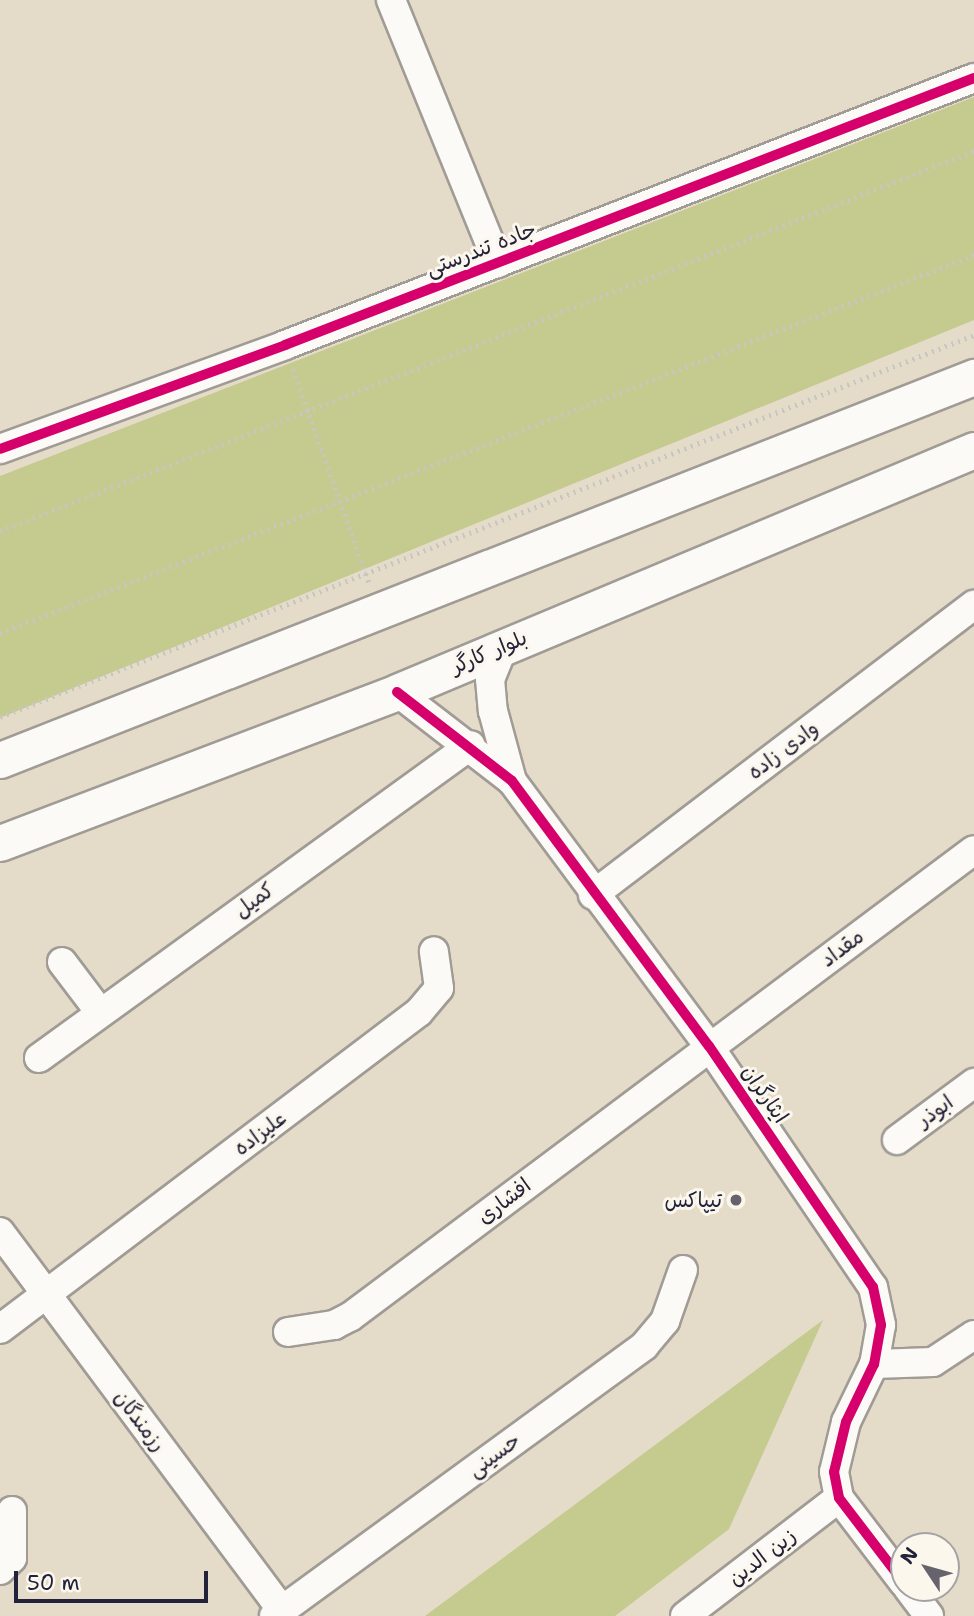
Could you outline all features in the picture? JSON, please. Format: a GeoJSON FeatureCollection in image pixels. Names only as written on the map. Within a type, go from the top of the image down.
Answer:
{"type":"FeatureCollection","features":[{"type":"Feature","properties":{"kind":"main road"},"geometry":{"type":"LineString","coordinates":[[0,760],[974,377]]}},
{"type":"Feature","properties":{"kind":"main road","name":"بلوار کارگر"},"geometry":{"type":"LineString","coordinates":[[0,843],[397,692],[974,450]]}},
{"type":"Feature","properties":{"kind":"street"},"geometry":{"type":"LineString","coordinates":[[391,0],[498,263]]}},
{"type":"Feature","properties":{"kind":"street","name":"جاده تندرستی"},"geometry":{"type":"LineString","coordinates":[[0,449],[285,345],[974,78]]}},
{"type":"Feature","properties":{"kind":"street","name":"وادی زاده"},"geometry":{"type":"LineString","coordinates":[[593,895],[974,605]]}},
{"type":"Feature","properties":{"kind":"street"},"geometry":{"type":"LineString","coordinates":[[504,645],[490,679],[493,711],[512,781]]}},
{"type":"Feature","properties":{"kind":"street","name":"ایثارگران"},"geometry":{"type":"LineString","coordinates":[[397,692],[471,745],[512,781],[593,895],[709,1046],[873,1287],[881,1325],[874,1364],[839,1442],[834,1472],[839,1498]]}},
{"type":"Feature","properties":{"kind":"street","name":"کمیل"},"geometry":{"type":"LineString","coordinates":[[39,1058],[99,1011],[471,745]]}},
{"type":"Feature","properties":{"kind":"street","name":"مقداد"},"geometry":{"type":"LineString","coordinates":[[709,1046],[974,850]]}},
{"type":"Feature","properties":{"kind":"street","name":"علیزاده"},"geometry":{"type":"LineString","coordinates":[[0,1329],[433,1001],[439,988],[434,951]]}},
{"type":"Feature","properties":{"kind":"street"},"geometry":{"type":"LineString","coordinates":[[62,962],[99,1011]]}},
{"type":"Feature","properties":{"kind":"street","name":"افشاری"},"geometry":{"type":"LineString","coordinates":[[288,1332],[334,1325],[350,1317],[709,1046]]}},
{"type":"Feature","properties":{"kind":"street","name":"ابوذر"},"geometry":{"type":"LineString","coordinates":[[897,1140],[974,1083]]}},
{"type":"Feature","properties":{"kind":"street","name":"رزمندگان"},"geometry":{"type":"LineString","coordinates":[[0,1231],[278,1613]]}},
{"type":"Feature","properties":{"kind":"street","name":"حسینی"},"geometry":{"type":"LineString","coordinates":[[278,1613],[644,1346],[664,1321],[683,1270]]}},
{"type":"Feature","properties":{"kind":"street"},"geometry":{"type":"LineString","coordinates":[[874,1364],[933,1363],[974,1335]]}},
{"type":"Feature","properties":{"kind":"street"},"geometry":{"type":"LineString","coordinates":[[839,1498],[890,1565]]}},
{"type":"Feature","properties":{"kind":"street","name":"زین الدین"},"geometry":{"type":"LineString","coordinates":[[685,1616],[839,1498]]}},
{"type":"Feature","properties":{"kind":"street"},"geometry":{"type":"LineString","coordinates":[[0,1570],[12,1558],[12,1511]]}},
{"type":"Feature","properties":{"kind":"path"},"geometry":{"type":"LineString","coordinates":[[0,531],[974,151]]}},
{"type":"Feature","properties":{"kind":"path"},"geometry":{"type":"LineString","coordinates":[[0,633],[339,499],[974,255]]}},
{"type":"Feature","properties":{"kind":"path"},"geometry":{"type":"LineString","coordinates":[[0,717],[974,335]]}},
{"type":"Feature","properties":{"kind":"path"},"geometry":{"type":"LineString","coordinates":[[285,345],[379,611]]}},
{"type":"Feature","properties":{"kind":"green space"},"geometry":{"type":"Polygon","coordinates":[[[974,97],[974,320],[0,718],[0,476],[974,97]]]}},
{"type":"Feature","properties":{"kind":"green space"},"geometry":{"type":"Polygon","coordinates":[[[823,1320],[729,1529],[615,1616],[425,1616],[823,1320]]]}},
{"type":"Feature","properties":{"kind":"cycle path"},"geometry":{"type":"LineString","coordinates":[[0,449],[285,345],[974,78]]}},
{"type":"Feature","properties":{"kind":"cycle path"},"geometry":{"type":"LineString","coordinates":[[397,692],[512,781],[709,1046],[873,1287],[881,1325],[874,1364],[846,1422],[834,1472],[839,1498],[890,1565]]}},
{"type":"Feature","properties":{"kind":"place","name":"تیپاکس"},"geometry":{"type":"Point","coordinates":[736,1200]}}]}
